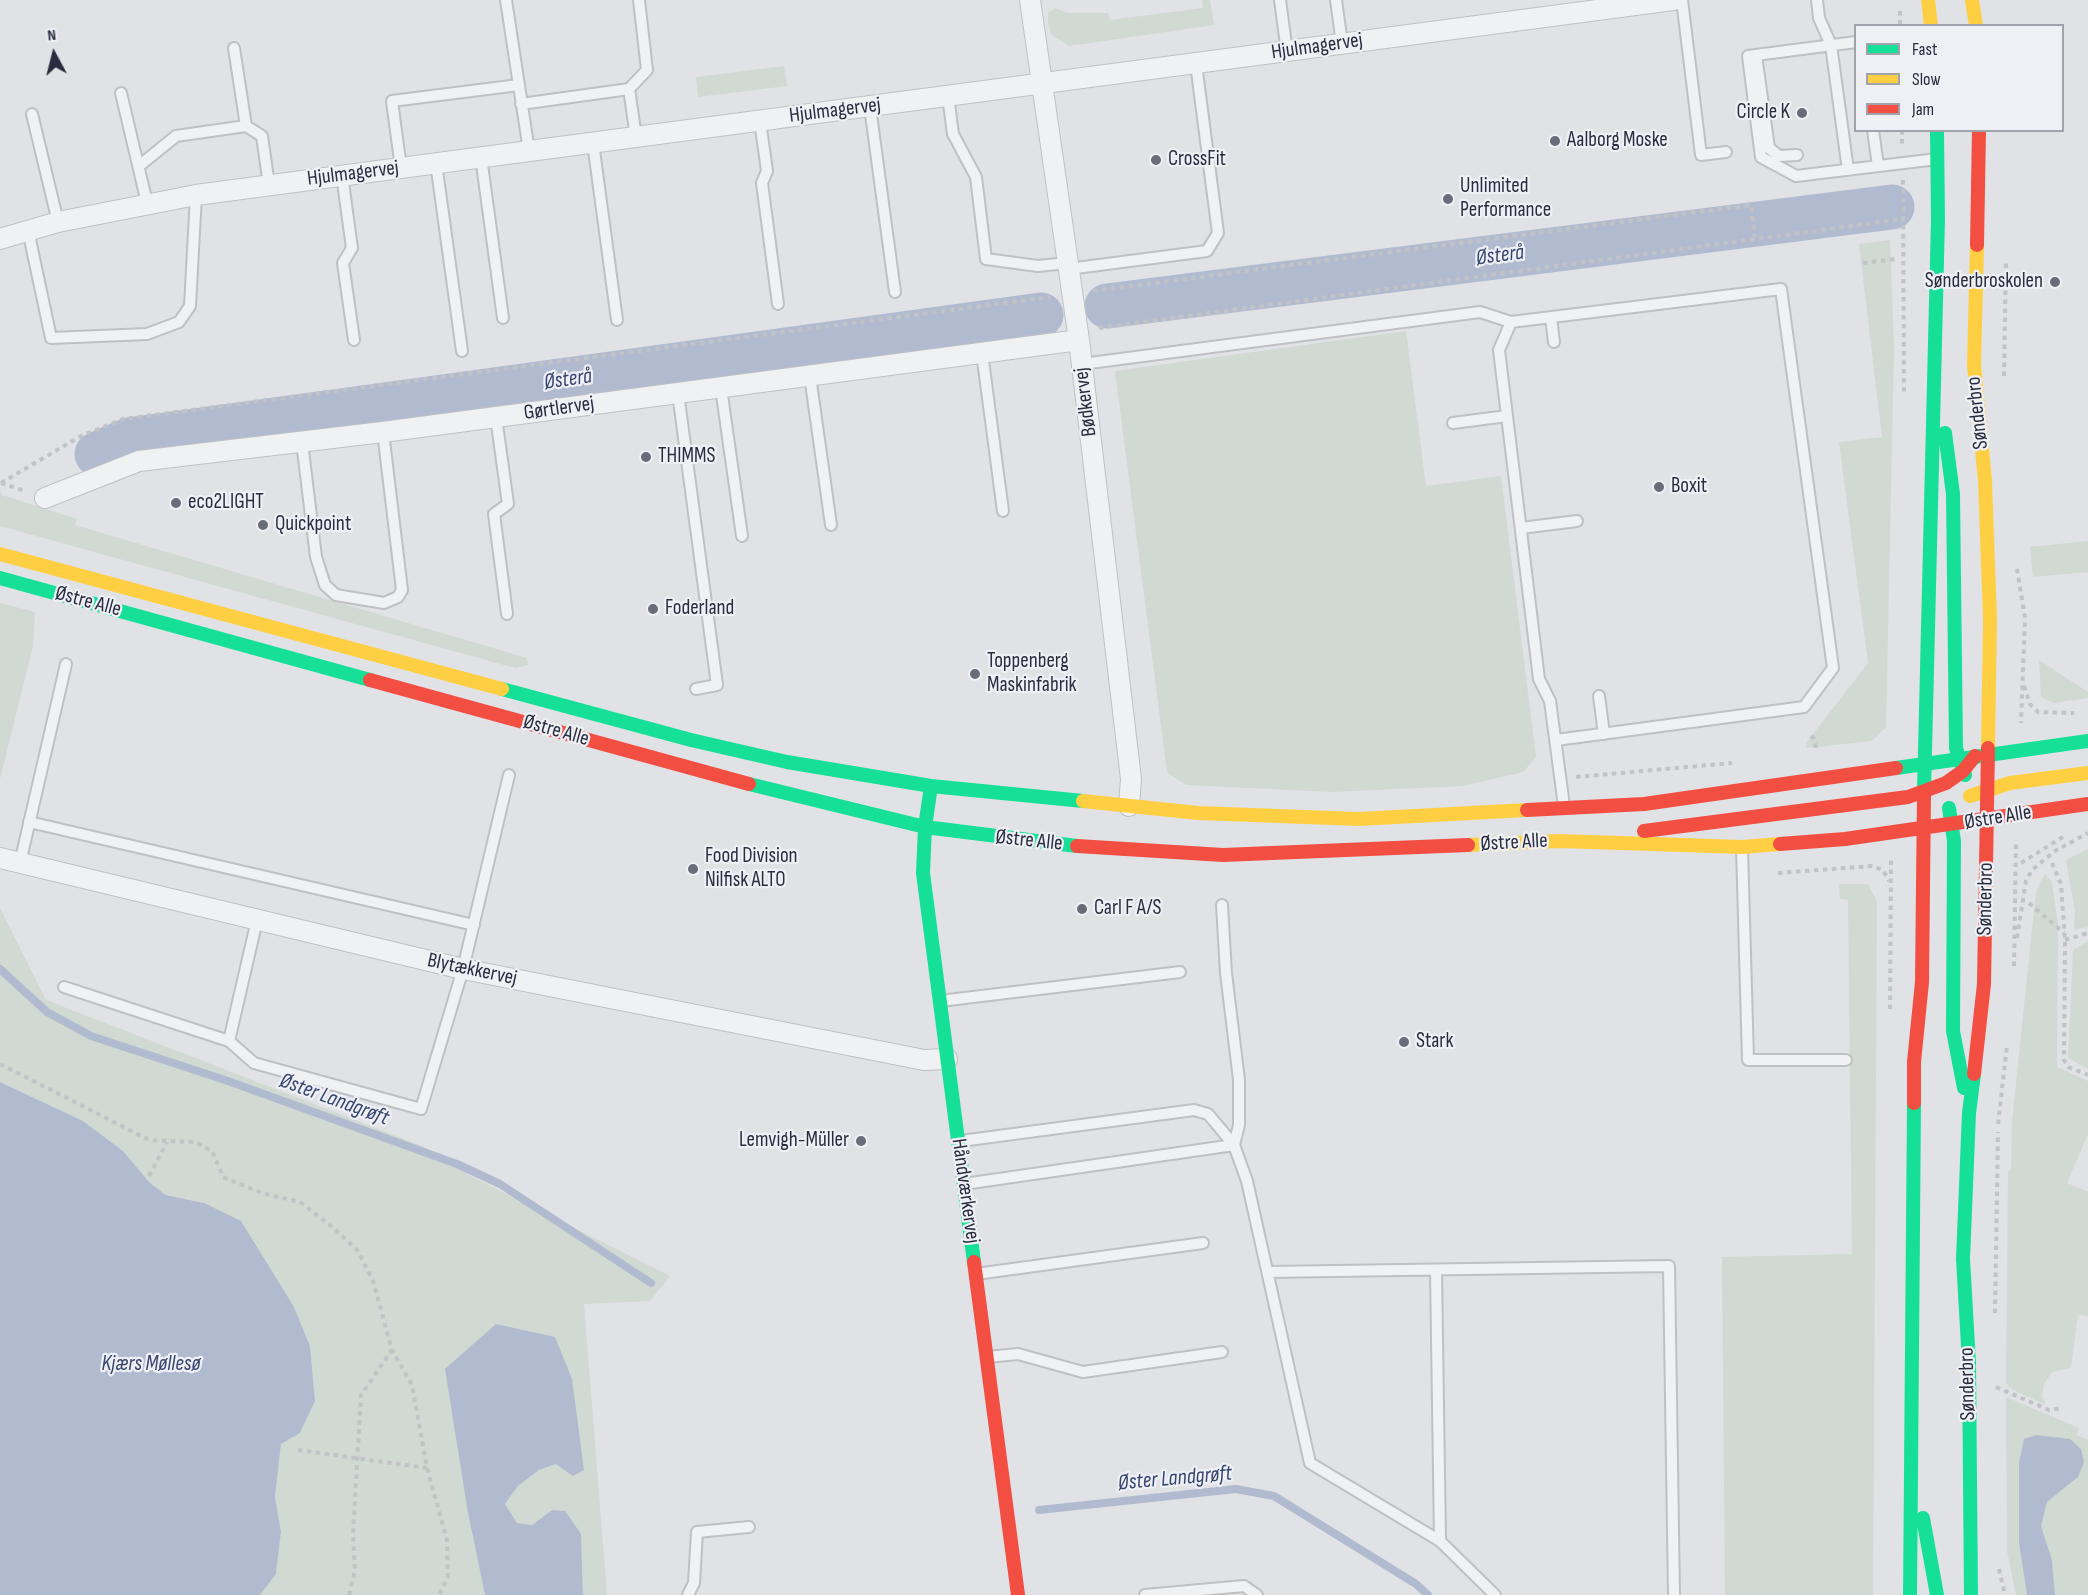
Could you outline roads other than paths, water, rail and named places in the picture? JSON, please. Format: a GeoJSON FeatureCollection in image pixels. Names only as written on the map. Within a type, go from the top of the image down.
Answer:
{"type":"FeatureCollection","features":[{"type":"Feature","properties":{"kind":"street","name":"Bødkervej"},"geometry":{"type":"LineString","coordinates":[[1030,0],[1082,364],[1131,779],[1129,806]]}},
{"type":"Feature","properties":{"kind":"street","name":"Hjulmagervej"},"geometry":{"type":"LineString","coordinates":[[0,239],[58,222],[196,195],[1287,52],[1600,5],[1673,0]]}},
{"type":"Feature","properties":{"kind":"street"},"geometry":{"type":"LineString","coordinates":[[1928,0],[1930,24]]}},
{"type":"Feature","properties":{"kind":"street"},"geometry":{"type":"LineString","coordinates":[[1972,0],[1976,24]]}},
{"type":"Feature","properties":{"kind":"street","name":"Sønderbro"},"geometry":{"type":"LineString","coordinates":[[1910,1595],[1914,1062],[1922,982],[1922,859],[1928,828],[1923,793],[1937,132]]}},
{"type":"Feature","properties":{"kind":"street","name":"Sønderbro"},"geometry":{"type":"LineString","coordinates":[[1971,1595],[1969,1363],[1963,1259],[1969,1113],[1984,984],[1986,820],[1981,755],[1988,723],[1990,577],[1974,365],[1979,132]]}},
{"type":"Feature","properties":{"kind":"street","name":"Gørtlervej"},"geometry":{"type":"LineString","coordinates":[[45,498],[139,461],[383,432],[982,353],[1078,335]]}},
{"type":"Feature","properties":{"kind":"street"},"geometry":{"type":"LineString","coordinates":[[1934,345],[1953,494],[1960,765],[1984,792],[2020,809],[2040,811]]}},
{"type":"Feature","properties":{"kind":"street","name":"Østre Alle"},"geometry":{"type":"LineString","coordinates":[[0,554],[691,740],[787,762],[931,786],[1254,816],[1359,819],[1565,809],[1700,797],[1889,768],[1924,770],[1960,765]]}},
{"type":"Feature","properties":{"kind":"street","name":"Østre Alle"},"geometry":{"type":"LineString","coordinates":[[0,579],[769,790],[925,827],[1083,847],[1224,855],[1293,854],[1559,840],[1742,848],[1953,825],[2088,804]]}},
{"type":"Feature","properties":{"kind":"street"},"geometry":{"type":"LineString","coordinates":[[1559,840],[1815,810],[1923,793],[1937,788],[1960,765],[1981,755],[2088,741]]}},
{"type":"Feature","properties":{"kind":"street"},"geometry":{"type":"LineString","coordinates":[[1924,770],[1949,809],[1953,825],[1953,1031],[1969,1113]]}},
{"type":"Feature","properties":{"kind":"street"},"geometry":{"type":"LineString","coordinates":[[1928,828],[1949,809],[1984,792],[2088,773]]}},
{"type":"Feature","properties":{"kind":"street","name":"Håndværkervej"},"geometry":{"type":"LineString","coordinates":[[931,786],[925,827],[923,873],[1018,1595]]}},
{"type":"Feature","properties":{"kind":"street","name":"Blytækkervej"},"geometry":{"type":"LineString","coordinates":[[0,858],[463,969],[924,1060],[947,1059]]}},
{"type":"Feature","properties":{"kind":"street"},"geometry":{"type":"LineString","coordinates":[[1912,1460],[1937,1595]]}},
{"type":"Feature","properties":{"kind":"lane"},"geometry":{"type":"LineString","coordinates":[[506,0],[529,151]]}},
{"type":"Feature","properties":{"kind":"lane"},"geometry":{"type":"LineString","coordinates":[[521,104],[629,89],[647,70],[639,0]]}},
{"type":"Feature","properties":{"kind":"lane"},"geometry":{"type":"LineString","coordinates":[[1280,0],[1287,52]]}},
{"type":"Feature","properties":{"kind":"lane"},"geometry":{"type":"LineString","coordinates":[[1336,0],[1342,44]]}},
{"type":"Feature","properties":{"kind":"lane"},"geometry":{"type":"LineString","coordinates":[[1682,0],[1701,155],[1726,152]]}},
{"type":"Feature","properties":{"kind":"lane"},"geometry":{"type":"LineString","coordinates":[[1817,0],[1819,18],[1831,45],[1848,170]]}},
{"type":"Feature","properties":{"kind":"lane"},"geometry":{"type":"LineString","coordinates":[[1854,42],[1748,56],[1761,157],[1796,176],[1937,159]]}},
{"type":"Feature","properties":{"kind":"lane"},"geometry":{"type":"LineString","coordinates":[[234,48],[246,126]]}},
{"type":"Feature","properties":{"kind":"lane"},"geometry":{"type":"LineString","coordinates":[[1756,55],[1768,148],[1779,156],[1797,155]]}},
{"type":"Feature","properties":{"kind":"lane"},"geometry":{"type":"LineString","coordinates":[[948,96],[953,134],[976,177],[986,259],[1038,266],[1068,266],[1207,251],[1218,233],[1196,64]]}},
{"type":"Feature","properties":{"kind":"lane"},"geometry":{"type":"LineString","coordinates":[[401,168],[392,101],[519,85]]}},
{"type":"Feature","properties":{"kind":"lane"},"geometry":{"type":"LineString","coordinates":[[629,89],[636,137]]}},
{"type":"Feature","properties":{"kind":"lane"},"geometry":{"type":"LineString","coordinates":[[121,93],[147,203]]}},
{"type":"Feature","properties":{"kind":"lane"},"geometry":{"type":"LineString","coordinates":[[870,107],[895,292]]}},
{"type":"Feature","properties":{"kind":"lane"},"geometry":{"type":"LineString","coordinates":[[32,114],[58,222]]}},
{"type":"Feature","properties":{"kind":"lane"},"geometry":{"type":"LineString","coordinates":[[760,121],[767,171],[762,183],[778,304]]}},
{"type":"Feature","properties":{"kind":"lane"},"geometry":{"type":"LineString","coordinates":[[139,166],[176,136],[246,126],[262,136],[269,185]]}},
{"type":"Feature","properties":{"kind":"lane"},"geometry":{"type":"LineString","coordinates":[[1873,132],[1878,166]]}},
{"type":"Feature","properties":{"kind":"lane"},"geometry":{"type":"LineString","coordinates":[[593,143],[617,320]]}},
{"type":"Feature","properties":{"kind":"lane"},"geometry":{"type":"LineString","coordinates":[[1833,150],[1845,148]]}},
{"type":"Feature","properties":{"kind":"lane"},"geometry":{"type":"LineString","coordinates":[[481,157],[503,318]]}},
{"type":"Feature","properties":{"kind":"lane"},"geometry":{"type":"LineString","coordinates":[[436,163],[462,351]]}},
{"type":"Feature","properties":{"kind":"lane"},"geometry":{"type":"LineString","coordinates":[[342,175],[352,248],[343,263],[354,340]]}},
{"type":"Feature","properties":{"kind":"lane"},"geometry":{"type":"LineString","coordinates":[[28,230],[51,338],[147,333],[179,321],[190,306],[196,195]]}},
{"type":"Feature","properties":{"kind":"lane"},"geometry":{"type":"LineString","coordinates":[[1082,364],[1480,312],[1511,322],[1781,289],[1833,668],[1804,707],[1556,740]]}},
{"type":"Feature","properties":{"kind":"lane"},"geometry":{"type":"LineString","coordinates":[[1551,318],[1554,342]]}},
{"type":"Feature","properties":{"kind":"lane"},"geometry":{"type":"LineString","coordinates":[[1511,322],[1499,350],[1539,679],[1550,701],[1565,809]]}},
{"type":"Feature","properties":{"kind":"lane"},"geometry":{"type":"LineString","coordinates":[[982,353],[1003,511]]}},
{"type":"Feature","properties":{"kind":"lane"},"geometry":{"type":"LineString","coordinates":[[810,376],[831,525]]}},
{"type":"Feature","properties":{"kind":"lane"},"geometry":{"type":"LineString","coordinates":[[721,388],[742,536]]}},
{"type":"Feature","properties":{"kind":"lane"},"geometry":{"type":"LineString","coordinates":[[678,393],[717,686],[696,688]]}},
{"type":"Feature","properties":{"kind":"lane"},"geometry":{"type":"LineString","coordinates":[[1453,423],[1507,416]]}},
{"type":"Feature","properties":{"kind":"lane"},"geometry":{"type":"LineString","coordinates":[[496,417],[508,504],[494,514],[507,614]]}},
{"type":"Feature","properties":{"kind":"lane"},"geometry":{"type":"LineString","coordinates":[[302,442],[316,557],[325,585],[336,595],[384,603],[398,597],[402,590],[383,432]]}},
{"type":"Feature","properties":{"kind":"lane"},"geometry":{"type":"LineString","coordinates":[[1521,528],[1577,521]]}},
{"type":"Feature","properties":{"kind":"lane"},"geometry":{"type":"LineString","coordinates":[[20,863],[66,664]]}},
{"type":"Feature","properties":{"kind":"lane"},"geometry":{"type":"LineString","coordinates":[[1599,696],[1604,734]]}},
{"type":"Feature","properties":{"kind":"lane"},"geometry":{"type":"LineString","coordinates":[[64,987],[229,1041],[254,1063],[421,1108],[463,969],[509,776]]}},
{"type":"Feature","properties":{"kind":"lane"},"geometry":{"type":"LineString","coordinates":[[29,822],[474,925]]}},
{"type":"Feature","properties":{"kind":"lane"},"geometry":{"type":"LineString","coordinates":[[1742,848],[1748,1060],[1846,1060]]}},
{"type":"Feature","properties":{"kind":"lane"},"geometry":{"type":"LineString","coordinates":[[1222,905],[1226,973],[1239,1080],[1239,1125],[1234,1146]]}},
{"type":"Feature","properties":{"kind":"lane"},"geometry":{"type":"LineString","coordinates":[[229,1041],[257,920]]}},
{"type":"Feature","properties":{"kind":"lane"},"geometry":{"type":"LineString","coordinates":[[940,1001],[1180,972]]}},
{"type":"Feature","properties":{"kind":"lane"},"geometry":{"type":"LineString","coordinates":[[958,1142],[1194,1110],[1208,1114],[1234,1146],[1247,1181],[1310,1463],[1440,1541],[1495,1595]]}},
{"type":"Feature","properties":{"kind":"lane"},"geometry":{"type":"LineString","coordinates":[[964,1184],[1234,1146]]}},
{"type":"Feature","properties":{"kind":"lane"},"geometry":{"type":"LineString","coordinates":[[976,1274],[1203,1243]]}},
{"type":"Feature","properties":{"kind":"lane"},"geometry":{"type":"LineString","coordinates":[[1268,1272],[1669,1266],[1674,1595]]}},
{"type":"Feature","properties":{"kind":"lane"},"geometry":{"type":"LineString","coordinates":[[1436,1270],[1440,1541]]}},
{"type":"Feature","properties":{"kind":"lane"},"geometry":{"type":"LineString","coordinates":[[987,1358],[1018,1354],[1083,1372],[1222,1352]]}},
{"type":"Feature","properties":{"kind":"lane"},"geometry":{"type":"LineString","coordinates":[[688,1595],[694,1583],[697,1532],[749,1527]]}},
{"type":"Feature","properties":{"kind":"lane"},"geometry":{"type":"LineString","coordinates":[[1145,1595],[1244,1586],[1257,1595]]}},
{"type":"Feature","properties":{"kind":"water","name":"Kjærs Møllesø"},"geometry":{"type":"Polygon","coordinates":[[[0,1082],[83,1121],[123,1151],[150,1183],[166,1195],[204,1203],[241,1221],[294,1307],[310,1346],[315,1401],[300,1433],[281,1444],[275,1497],[281,1532],[276,1574],[260,1595],[0,1595],[0,1082]]]}},
{"type":"Feature","properties":{"kind":"water"},"geometry":{"type":"Polygon","coordinates":[[[496,1324],[555,1337],[572,1379],[584,1470],[573,1476],[556,1464],[539,1470],[518,1486],[505,1504],[517,1523],[532,1525],[552,1510],[565,1511],[581,1534],[583,1595],[485,1595],[468,1513],[445,1369],[496,1324]]]}},
{"type":"Feature","properties":{"kind":"water"},"geometry":{"type":"Polygon","coordinates":[[[2036,1435],[2070,1439],[2081,1449],[2084,1462],[2078,1477],[2047,1502],[2041,1526],[2052,1560],[2055,1595],[2027,1595],[2019,1543],[2019,1463],[2024,1439],[2036,1435]]]}},
{"type":"Feature","properties":{"kind":"waterway","name":"Østerå"},"geometry":{"type":"LineString","coordinates":[[1107,306],[1892,207]]}},
{"type":"Feature","properties":{"kind":"waterway","name":"Østerå"},"geometry":{"type":"LineString","coordinates":[[97,454],[129,440],[1041,315]]}},
{"type":"Feature","properties":{"kind":"waterway","name":"Øster Landgrøft"},"geometry":{"type":"LineString","coordinates":[[0,969],[47,1012],[91,1036],[228,1081],[457,1164],[500,1184],[651,1283]]}},
{"type":"Feature","properties":{"kind":"waterway","name":"Øster Landgrøft"},"geometry":{"type":"LineString","coordinates":[[1039,1510],[1236,1489],[1274,1496],[1416,1584],[1428,1595]]}},
{"type":"Feature","properties":{"kind":"place","name":"Circle K"},"geometry":{"type":"Point","coordinates":[1802,113]}},
{"type":"Feature","properties":{"kind":"place","name":"Aalborg Moske"},"geometry":{"type":"Point","coordinates":[1555,141]}},
{"type":"Feature","properties":{"kind":"place","name":"CrossFit"},"geometry":{"type":"Point","coordinates":[1156,160]}},
{"type":"Feature","properties":{"kind":"place","name":"Unlimited Performance"},"geometry":{"type":"Point","coordinates":[1448,199]}},
{"type":"Feature","properties":{"kind":"place","name":"Sønderbroskolen"},"geometry":{"type":"Point","coordinates":[2055,282]}},
{"type":"Feature","properties":{"kind":"place","name":"THIMMS"},"geometry":{"type":"Point","coordinates":[646,457]}},
{"type":"Feature","properties":{"kind":"place","name":"Boxit"},"geometry":{"type":"Point","coordinates":[1659,487]}},
{"type":"Feature","properties":{"kind":"place","name":"eco2LIGHT"},"geometry":{"type":"Point","coordinates":[176,503]}},
{"type":"Feature","properties":{"kind":"place","name":"Quickpoint"},"geometry":{"type":"Point","coordinates":[263,525]}},
{"type":"Feature","properties":{"kind":"place","name":"Foderland"},"geometry":{"type":"Point","coordinates":[653,609]}},
{"type":"Feature","properties":{"kind":"place","name":"Toppenberg Maskinfabrik"},"geometry":{"type":"Point","coordinates":[975,674]}},
{"type":"Feature","properties":{"kind":"place","name":"Food Division Nilfisk ALTO"},"geometry":{"type":"Point","coordinates":[693,869]}},
{"type":"Feature","properties":{"kind":"place","name":"Carl F A/S"},"geometry":{"type":"Point","coordinates":[1082,909]}},
{"type":"Feature","properties":{"kind":"place","name":"Stark"},"geometry":{"type":"Point","coordinates":[1404,1042]}},
{"type":"Feature","properties":{"kind":"place","name":"Lemvigh-Müller"},"geometry":{"type":"Point","coordinates":[861,1141]}}]}
